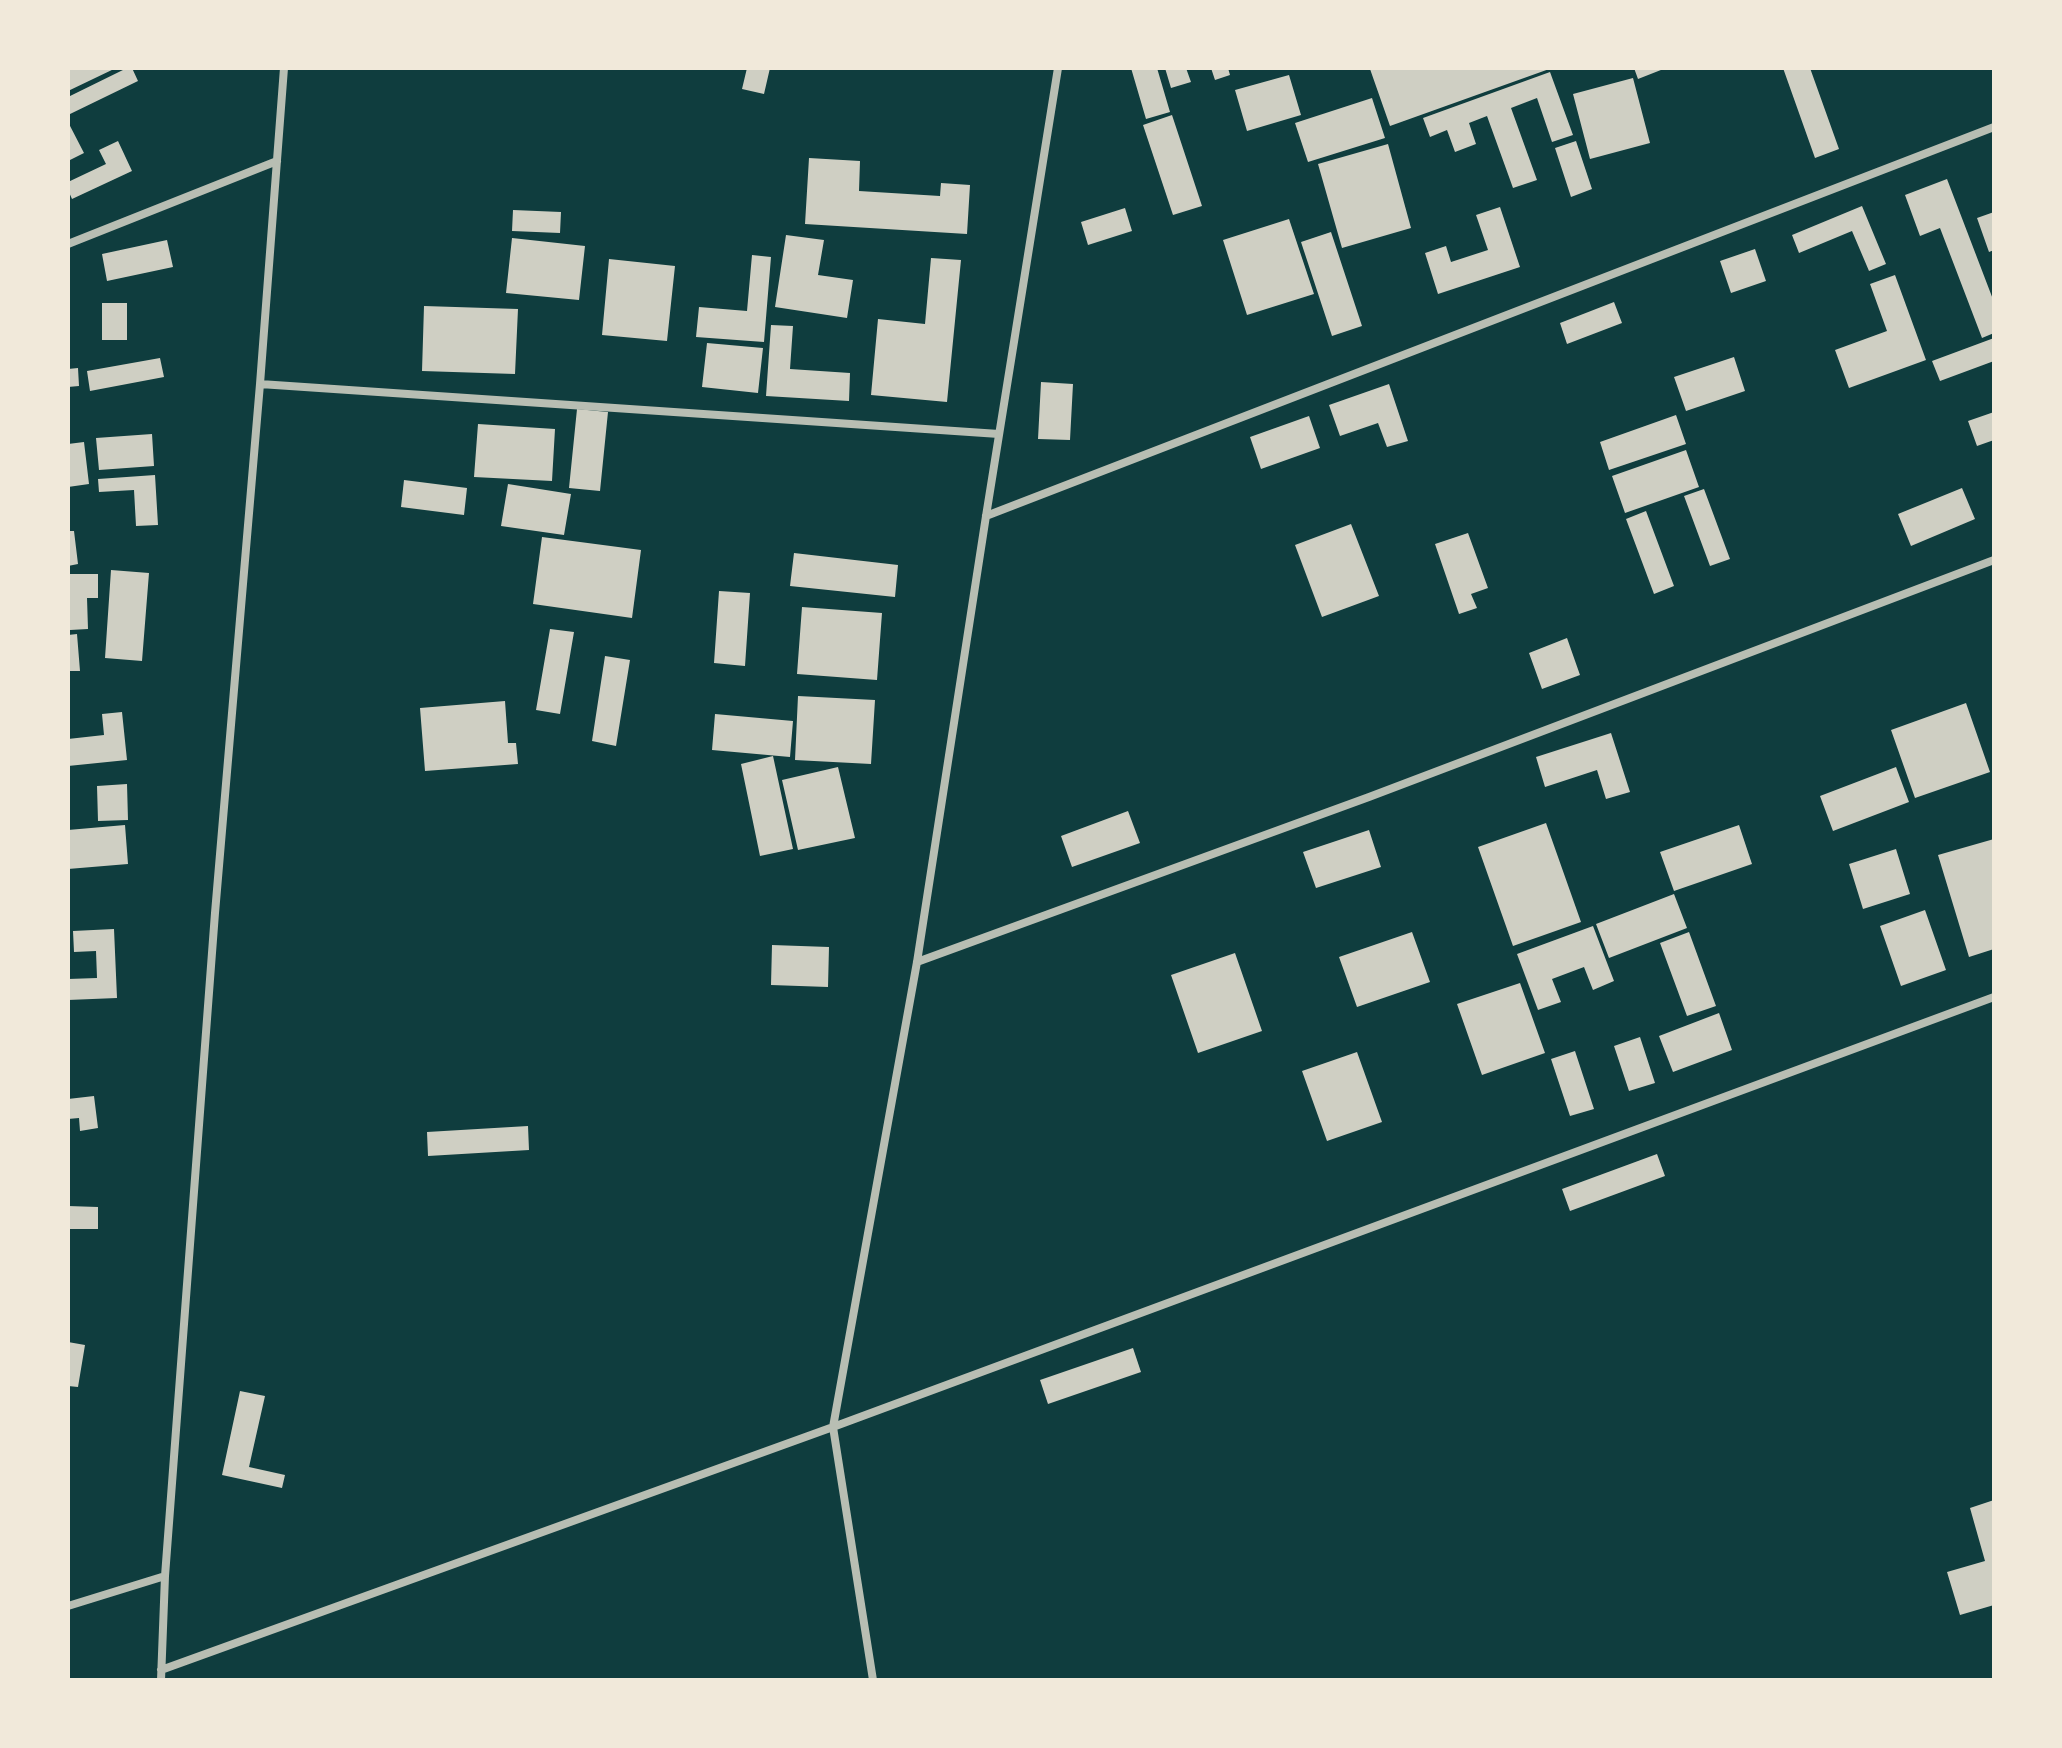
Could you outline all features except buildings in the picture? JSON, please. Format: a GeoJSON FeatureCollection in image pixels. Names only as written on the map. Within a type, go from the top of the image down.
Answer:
{"type":"FeatureCollection","features":[{"type":"Feature","properties":{"kind":"street"},"geometry":{"type":"LineString","coordinates":[[161,1680],[165,1576],[216,897],[284,68]]}},
{"type":"Feature","properties":{"kind":"street"},"geometry":{"type":"LineString","coordinates":[[873,1680],[833,1427],[917,962],[1058,68]]}},
{"type":"Feature","properties":{"kind":"street"},"geometry":{"type":"LineString","coordinates":[[986,516],[1994,127]]}},
{"type":"Feature","properties":{"kind":"street"},"geometry":{"type":"LineString","coordinates":[[68,244],[277,161]]}},
{"type":"Feature","properties":{"kind":"street"},"geometry":{"type":"LineString","coordinates":[[260,384],[999,434]]}},
{"type":"Feature","properties":{"kind":"street"},"geometry":{"type":"LineString","coordinates":[[917,962],[1354,803],[1994,560]]}},
{"type":"Feature","properties":{"kind":"street"},"geometry":{"type":"LineString","coordinates":[[161,1670],[833,1427],[1994,997]]}},
{"type":"Feature","properties":{"kind":"street"},"geometry":{"type":"LineString","coordinates":[[68,1606],[165,1576]]}}]}
